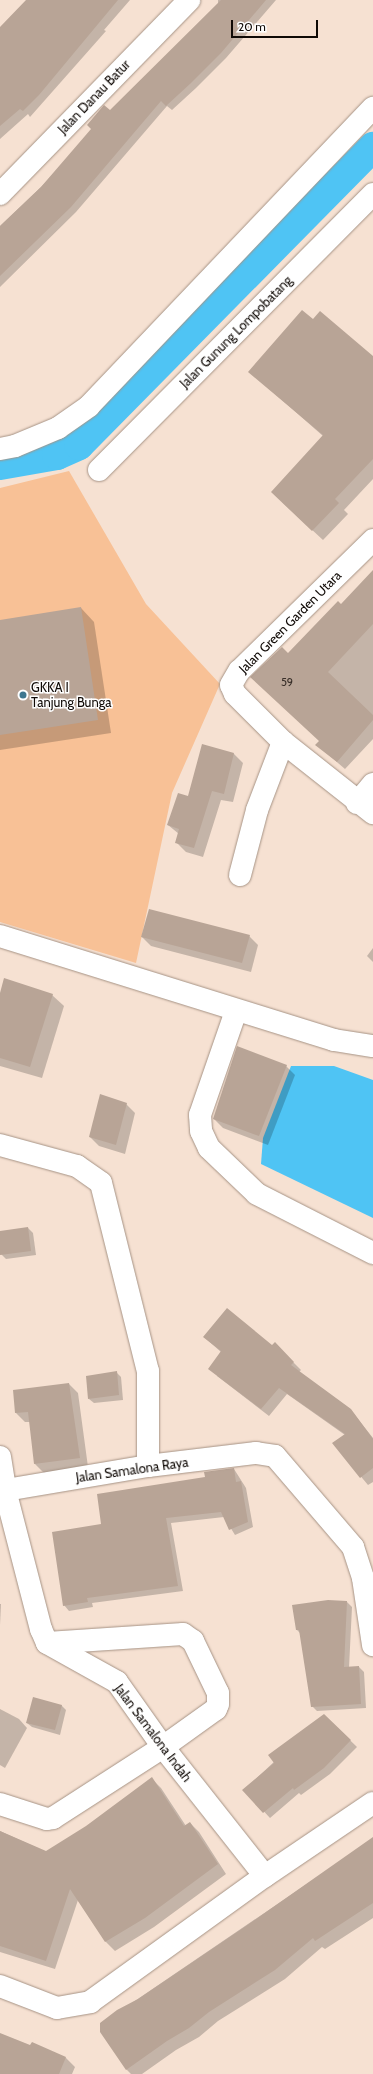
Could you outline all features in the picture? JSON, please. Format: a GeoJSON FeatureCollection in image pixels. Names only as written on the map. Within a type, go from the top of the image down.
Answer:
{"type":"FeatureCollection","features":[{"type":"Feature","properties":{"kind":"street","name":"Jalan Danau Batur"},"geometry":{"type":"LineString","coordinates":[[0,194],[189,0]]}},
{"type":"Feature","properties":{"kind":"street"},"geometry":{"type":"LineString","coordinates":[[0,449],[15,446],[58,428],[89,406],[373,108]]}},
{"type":"Feature","properties":{"kind":"street","name":"Jalan Gunung Lompobatang"},"geometry":{"type":"LineString","coordinates":[[99,470],[373,194]]}},
{"type":"Feature","properties":{"kind":"street","name":"Jalan Green Garden Utara"},"geometry":{"type":"LineString","coordinates":[[287,745],[236,694],[231,685],[233,680],[373,540]]}},
{"type":"Feature","properties":{"kind":"street"},"geometry":{"type":"LineString","coordinates":[[240,875],[257,810],[287,745],[365,808],[373,784]]}},
{"type":"Feature","properties":{"kind":"street"},"geometry":{"type":"LineString","coordinates":[[0,936],[236,1011],[334,1040],[373,1046]]}},
{"type":"Feature","properties":{"kind":"street"},"geometry":{"type":"LineString","coordinates":[[236,1011],[200,1115],[201,1131],[208,1148],[257,1194],[373,1254]]}},
{"type":"Feature","properties":{"kind":"street"},"geometry":{"type":"LineString","coordinates":[[0,1145],[77,1166],[101,1183],[148,1370],[148,1466]]}},
{"type":"Feature","properties":{"kind":"street","name":"Jalan Samalona Raya"},"geometry":{"type":"LineString","coordinates":[[2,1490],[148,1466],[264,1453],[280,1460],[353,1547],[363,1578],[373,1645]]}},
{"type":"Feature","properties":{"kind":"street"},"geometry":{"type":"LineString","coordinates":[[0,1457],[2,1490],[41,1629],[47,1643],[176,1634],[190,1638],[218,1693],[219,1702],[216,1709],[163,1747],[54,1818],[47,1819],[0,1804]]}},
{"type":"Feature","properties":{"kind":"street","name":"Jalan Samalona Indah"},"geometry":{"type":"LineString","coordinates":[[47,1643],[117,1682],[163,1747],[265,1876]]}},
{"type":"Feature","properties":{"kind":"street"},"geometry":{"type":"LineString","coordinates":[[0,1986],[57,2008],[90,2002],[265,1876],[373,1803]]}},
{"type":"Feature","properties":{"kind":"shaded area"},"geometry":{"type":"Polygon","coordinates":[[[69,471],[146,604],[220,684],[172,793],[136,963],[0,922],[0,488],[69,471]]]}},
{"type":"Feature","properties":{"kind":"water"},"geometry":{"type":"Polygon","coordinates":[[[291,1066],[334,1066],[373,1080],[373,1218],[261,1164],[263,1138],[291,1066]]]}},
{"type":"Feature","properties":{"kind":"building"},"geometry":{"type":"Polygon","coordinates":[[[26,0],[118,0],[39,95],[23,111],[20,109],[0,126],[0,27],[26,0]]]}},
{"type":"Feature","properties":{"kind":"building"},"geometry":{"type":"Polygon","coordinates":[[[221,0],[266,0],[221,53],[191,83],[166,106],[161,101],[71,207],[0,276],[0,226],[41,187],[91,129],[87,125],[104,105],[110,110],[221,0]]]}},
{"type":"Feature","properties":{"kind":"building"},"geometry":{"type":"Polygon","coordinates":[[[302,310],[313,319],[320,311],[373,356],[373,459],[335,499],[339,503],[312,531],[271,492],[323,435],[248,372],[302,310]]]}},
{"type":"Feature","properties":{"kind":"building"},"geometry":{"type":"Polygon","coordinates":[[[373,570],[373,624],[328,672],[373,715],[373,720],[337,762],[315,745],[319,741],[250,677],[282,647],[288,653],[338,601],[341,604],[373,570]]]}},
{"type":"Feature","properties":{"kind":"building"},"geometry":{"type":"Polygon","coordinates":[[[81,607],[98,720],[0,735],[0,620],[81,607]]]}},
{"type":"Feature","properties":{"kind":"building"},"geometry":{"type":"Polygon","coordinates":[[[202,744],[234,753],[224,794],[212,791],[194,848],[175,843],[179,829],[167,825],[178,793],[188,796],[202,744]]]}},
{"type":"Feature","properties":{"kind":"building"},"geometry":{"type":"Polygon","coordinates":[[[149,909],[250,935],[242,963],[141,937],[149,909]]]}},
{"type":"Feature","properties":{"kind":"building"},"geometry":{"type":"Polygon","coordinates":[[[4,978],[53,994],[30,1067],[0,1058],[0,993],[4,978]]]}},
{"type":"Feature","properties":{"kind":"building"},"geometry":{"type":"Polygon","coordinates":[[[237,1046],[287,1065],[259,1136],[213,1119],[237,1046]]]}},
{"type":"Feature","properties":{"kind":"building"},"geometry":{"type":"Polygon","coordinates":[[[100,1094],[127,1103],[116,1145],[89,1137],[100,1094]]]}},
{"type":"Feature","properties":{"kind":"building"},"geometry":{"type":"Polygon","coordinates":[[[28,1227],[31,1251],[0,1255],[0,1231],[28,1227]]]}},
{"type":"Feature","properties":{"kind":"building"},"geometry":{"type":"Polygon","coordinates":[[[227,1308],[272,1345],[275,1342],[294,1362],[291,1365],[351,1409],[373,1439],[373,1468],[360,1478],[332,1443],[345,1434],[279,1388],[261,1409],[208,1369],[221,1351],[203,1337],[227,1308]]]}},
{"type":"Feature","properties":{"kind":"building"},"geometry":{"type":"Polygon","coordinates":[[[117,1371],[119,1395],[88,1399],[86,1376],[117,1371]]]}},
{"type":"Feature","properties":{"kind":"building"},"geometry":{"type":"Polygon","coordinates":[[[69,1383],[80,1458],[34,1464],[28,1412],[15,1413],[13,1390],[69,1383]]]}},
{"type":"Feature","properties":{"kind":"building"},"geometry":{"type":"Polygon","coordinates":[[[234,1468],[236,1482],[241,1481],[248,1522],[229,1530],[221,1512],[166,1518],[178,1586],[87,1598],[88,1602],[63,1606],[52,1532],[101,1524],[97,1494],[205,1477],[204,1472],[234,1468]]]}},
{"type":"Feature","properties":{"kind":"building"},"geometry":{"type":"Polygon","coordinates":[[[328,1600],[347,1601],[344,1667],[359,1666],[361,1704],[311,1707],[299,1630],[296,1630],[292,1605],[328,1600]]]}},
{"type":"Feature","properties":{"kind":"building"},"geometry":{"type":"Polygon","coordinates":[[[33,1697],[62,1705],[55,1730],[26,1723],[33,1697]]]}},
{"type":"Feature","properties":{"kind":"building"},"geometry":{"type":"Polygon","coordinates":[[[324,1714],[351,1740],[324,1768],[294,1790],[293,1788],[263,1813],[242,1790],[274,1763],[268,1755],[324,1714]]]}},
{"type":"Feature","properties":{"kind":"building"},"geometry":{"type":"Polygon","coordinates":[[[152,1777],[184,1826],[190,1822],[218,1864],[145,1918],[105,1942],[70,1889],[46,1961],[0,1946],[0,1831],[46,1851],[86,1826],[152,1777]]]}},
{"type":"Feature","properties":{"kind":"building"},"geometry":{"type":"Polygon","coordinates":[[[373,1837],[373,1903],[315,1941],[313,1938],[275,1970],[209,2012],[189,2028],[167,2041],[126,2070],[100,2032],[100,2023],[117,2010],[138,1999],[246,1926],[373,1837]]]}},
{"type":"Feature","properties":{"kind":"building"},"geometry":{"type":"Polygon","coordinates":[[[0,2033],[30,2045],[32,2042],[66,2057],[59,2074],[0,2074],[0,2033]]]}},
{"type":"Feature","properties":{"kind":"waterway"},"geometry":{"type":"LineString","coordinates":[[0,465],[57,455],[79,445],[373,147]]}},
{"type":"Feature","properties":{"kind":"place","name":"GKKA I Tanjung Bunga"},"geometry":{"type":"Point","coordinates":[23,695]}}]}
